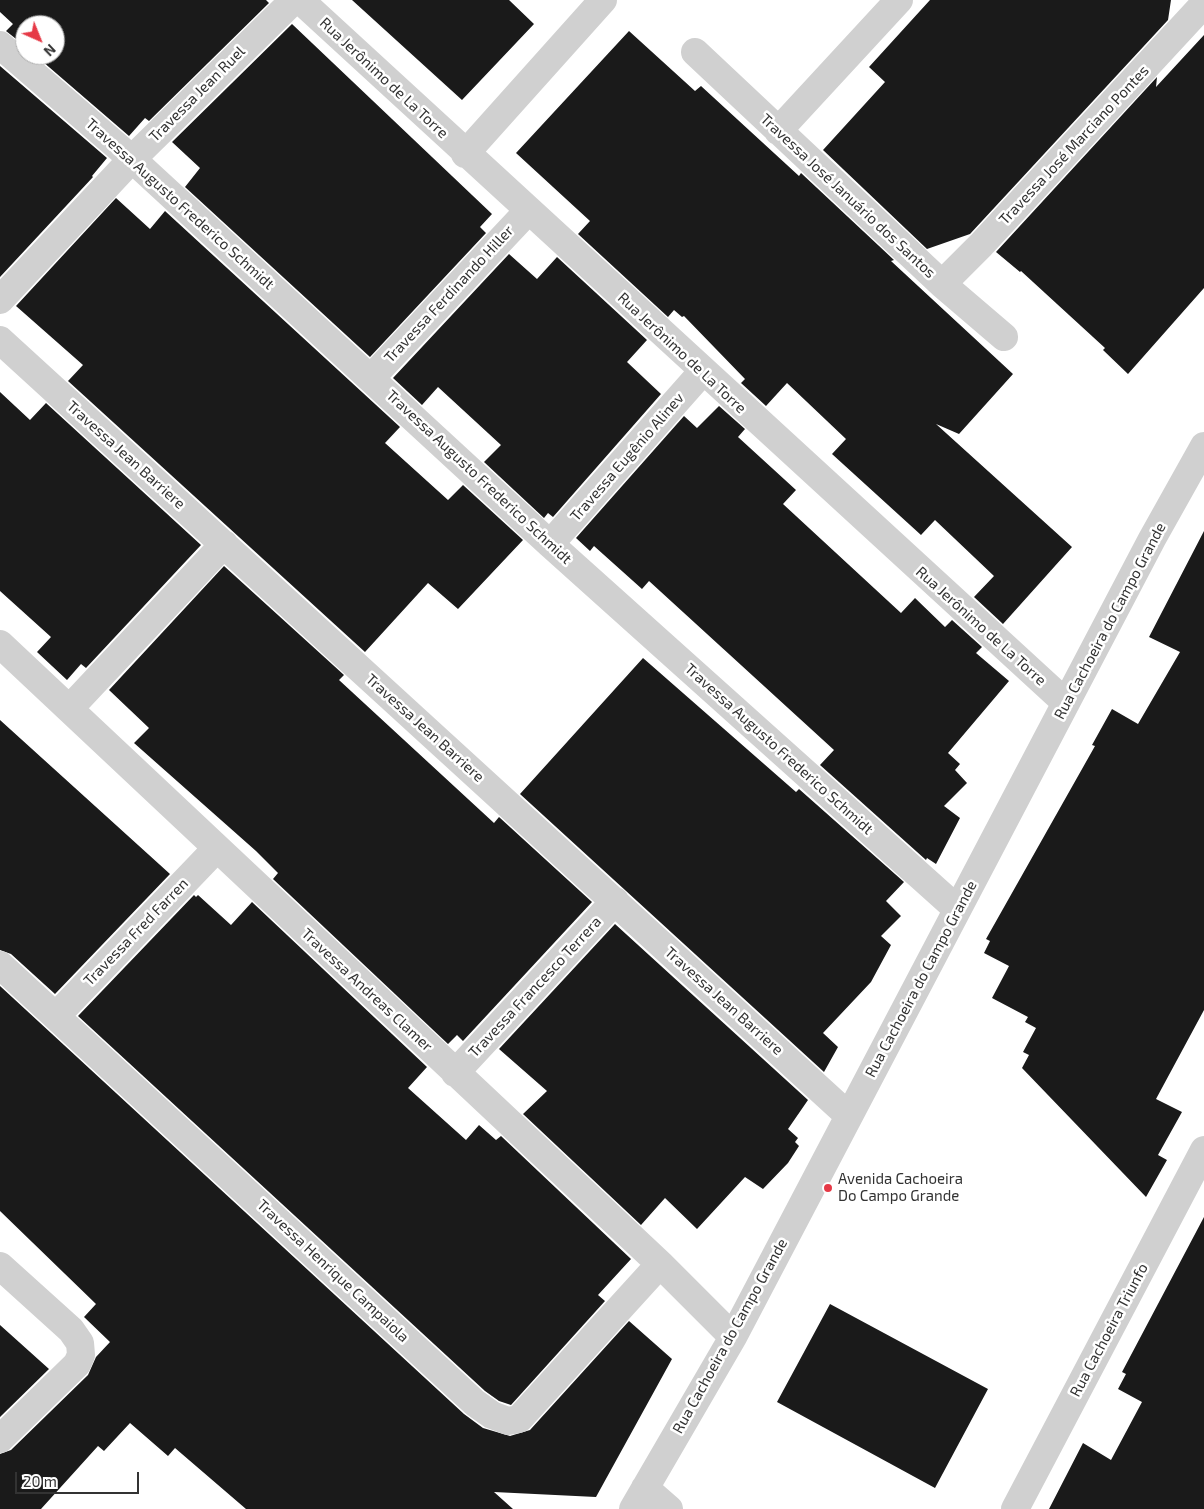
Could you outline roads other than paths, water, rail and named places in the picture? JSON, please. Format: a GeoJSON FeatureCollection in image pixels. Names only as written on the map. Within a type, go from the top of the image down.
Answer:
{"type":"FeatureCollection","features":[{"type":"Feature","properties":{"kind":"street","name":"Travessa Jean Ruel"},"geometry":{"type":"LineString","coordinates":[[0,300],[132,160],[294,0]]}},
{"type":"Feature","properties":{"kind":"street","name":"Rua Jerônimo de La Torre"},"geometry":{"type":"LineString","coordinates":[[300,0],[465,154],[1066,703]]}},
{"type":"Feature","properties":{"kind":"street"},"geometry":{"type":"LineString","coordinates":[[465,154],[603,0]]}},
{"type":"Feature","properties":{"kind":"street"},"geometry":{"type":"LineString","coordinates":[[778,131],[899,0]]}},
{"type":"Feature","properties":{"kind":"street","name":"Travessa José Marciano Pontes"},"geometry":{"type":"LineString","coordinates":[[942,284],[981,245],[1204,4]]}},
{"type":"Feature","properties":{"kind":"street","name":"Travessa Augusto Frederico Schmidt"},"geometry":{"type":"LineString","coordinates":[[0,45],[132,160],[550,544],[958,909]]}},
{"type":"Feature","properties":{"kind":"street","name":"Travessa José Januário dos Santos"},"geometry":{"type":"LineString","coordinates":[[695,52],[942,284],[1004,337]]}},
{"type":"Feature","properties":{"kind":"street","name":"Travessa Ferdinando Hiller"},"geometry":{"type":"LineString","coordinates":[[371,378],[528,211]]}},
{"type":"Feature","properties":{"kind":"street","name":"Travessa Jean Barriere"},"geometry":{"type":"LineString","coordinates":[[0,340],[850,1116]]}},
{"type":"Feature","properties":{"kind":"street","name":"Travessa Eugênio Alinev"},"geometry":{"type":"LineString","coordinates":[[550,544],[703,371]]}},
{"type":"Feature","properties":{"kind":"street","name":"Rua Cachoeira do Campo Grande"},"geometry":{"type":"LineString","coordinates":[[639,1498],[733,1337],[1152,539],[1204,446]]}},
{"type":"Feature","properties":{"kind":"street"},"geometry":{"type":"LineString","coordinates":[[70,708],[224,544]]}},
{"type":"Feature","properties":{"kind":"street","name":"Travessa Andreas Clamer"},"geometry":{"type":"LineString","coordinates":[[0,644],[660,1264],[733,1337]]}},
{"type":"Feature","properties":{"kind":"street","name":"Travessa Fred Farren"},"geometry":{"type":"LineString","coordinates":[[56,1016],[217,848]]}},
{"type":"Feature","properties":{"kind":"street","name":"Travessa Francesco Terrera"},"geometry":{"type":"LineString","coordinates":[[455,1073],[615,901]]}},
{"type":"Feature","properties":{"kind":"street","name":"Travessa Henrique Campaiola"},"geometry":{"type":"LineString","coordinates":[[0,965],[475,1403],[492,1415],[508,1421],[519,1419],[660,1264]]}},
{"type":"Feature","properties":{"kind":"street","name":"Rua Cachoeira Triunfo"},"geometry":{"type":"LineString","coordinates":[[1015,1509],[1204,1150]]}},
{"type":"Feature","properties":{"kind":"street"},"geometry":{"type":"LineString","coordinates":[[0,1266],[71,1330],[80,1343],[81,1355],[76,1364],[0,1439]]}},
{"type":"Feature","properties":{"kind":"street"},"geometry":{"type":"LineString","coordinates":[[639,1498],[669,1509]]}},
{"type":"Feature","properties":{"kind":"place","name":"Avenida Cachoeira Do Campo Grande"},"geometry":{"type":"Point","coordinates":[828,1188]}}]}
